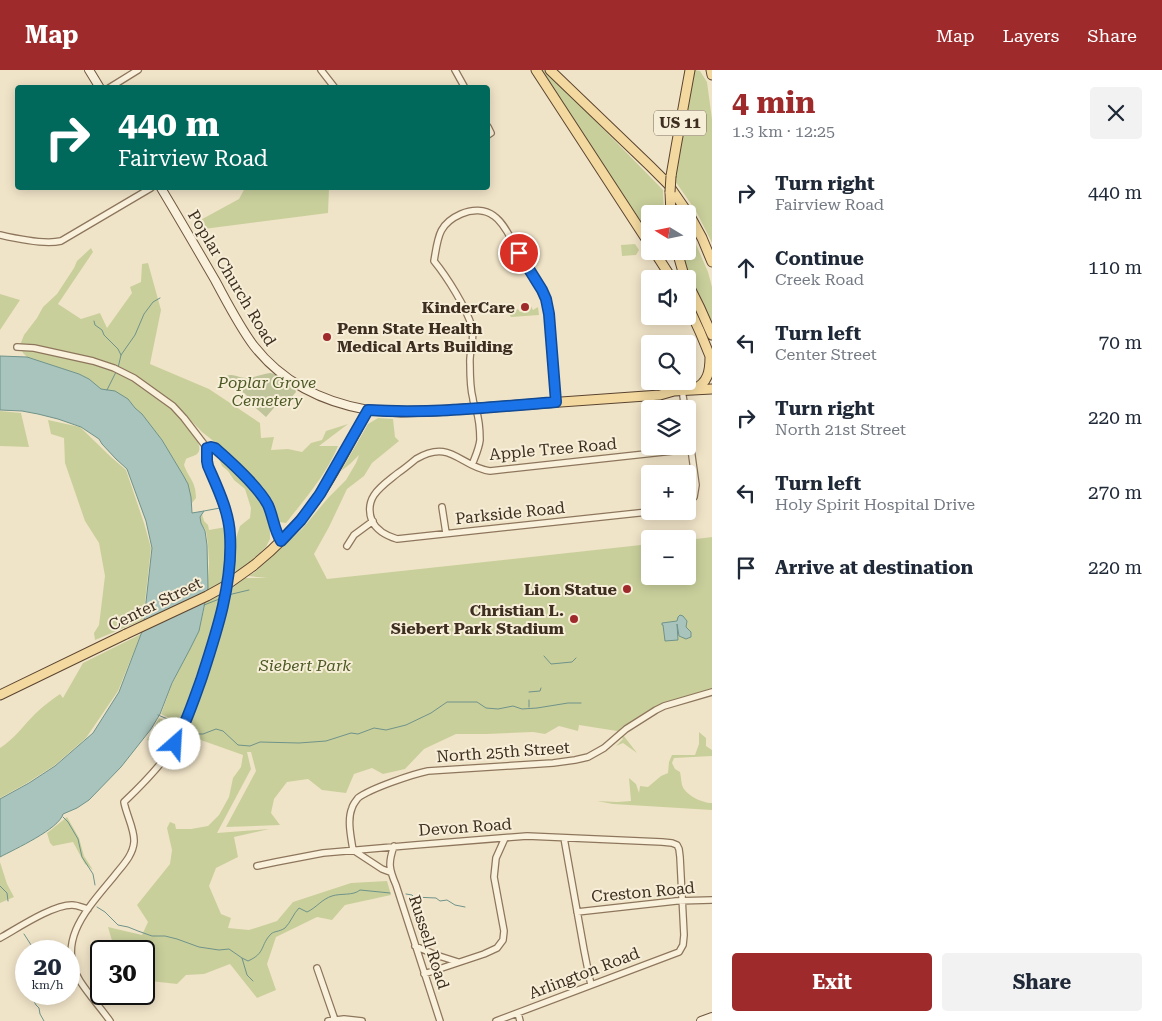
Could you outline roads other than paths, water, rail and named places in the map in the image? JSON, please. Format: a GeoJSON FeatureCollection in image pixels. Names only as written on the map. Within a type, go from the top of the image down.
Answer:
{"type":"FeatureCollection","features":[{"type":"Feature","properties":{"kind":"main road"},"geometry":{"type":"LineString","coordinates":[[536,70],[641,231]]}},
{"type":"Feature","properties":{"kind":"main road"},"geometry":{"type":"LineString","coordinates":[[550,70],[668,184],[690,216],[712,262]]}},
{"type":"Feature","properties":{"kind":"main road"},"geometry":{"type":"LineString","coordinates":[[557,70],[654,162],[671,181],[694,213],[712,249]]}},
{"type":"Feature","properties":{"kind":"main road","name":"US 11"},"geometry":{"type":"LineString","coordinates":[[671,205],[671,176],[690,70]]}},
{"type":"Feature","properties":{"kind":"main road"},"geometry":{"type":"LineString","coordinates":[[711,70],[712,75]]}},
{"type":"Feature","properties":{"kind":"main road"},"geometry":{"type":"LineString","coordinates":[[696,300],[712,335]]}},
{"type":"Feature","properties":{"kind":"main road"},"geometry":{"type":"LineString","coordinates":[[696,323],[711,359],[707,379],[701,386],[696,388]]}},
{"type":"Feature","properties":{"kind":"main road"},"geometry":{"type":"LineString","coordinates":[[696,390],[712,389]]}},
{"type":"Feature","properties":{"kind":"main road"},"geometry":{"type":"LineString","coordinates":[[660,395],[674,391],[692,390]]}},
{"type":"Feature","properties":{"kind":"main road"},"geometry":{"type":"LineString","coordinates":[[368,410],[414,412],[660,395],[674,397],[712,395]]}},
{"type":"Feature","properties":{"kind":"main road","name":"Center Street"},"geometry":{"type":"LineString","coordinates":[[0,695],[207,596],[253,566],[301,520],[320,494],[368,410]]}},
{"type":"Feature","properties":{"kind":"street"},"geometry":{"type":"LineString","coordinates":[[89,70],[98,85]]}},
{"type":"Feature","properties":{"kind":"street"},"geometry":{"type":"LineString","coordinates":[[114,85],[138,70]]}},
{"type":"Feature","properties":{"kind":"street"},"geometry":{"type":"LineString","coordinates":[[321,70],[334,85]]}},
{"type":"Feature","properties":{"kind":"street"},"geometry":{"type":"LineString","coordinates":[[455,70],[463,85]]}},
{"type":"Feature","properties":{"kind":"street"},"geometry":{"type":"LineString","coordinates":[[0,235],[52,243],[61,241],[149,190]]}},
{"type":"Feature","properties":{"kind":"street","name":"Poplar Church Road"},"geometry":{"type":"LineString","coordinates":[[162,190],[239,323],[264,357],[282,374],[302,388],[333,402],[368,410]]}},
{"type":"Feature","properties":{"kind":"street"},"geometry":{"type":"LineString","coordinates":[[472,465],[480,442],[478,415],[473,400],[470,370],[470,353],[473,339],[470,323],[452,288],[434,261],[440,233],[444,226],[462,214],[480,210],[492,214],[500,222],[542,290],[549,314],[556,402]]}},
{"type":"Feature","properties":{"kind":"street"},"geometry":{"type":"LineString","coordinates":[[17,347],[34,348],[93,360],[134,378],[173,406],[207,448],[208,466],[226,511],[229,525],[230,546],[225,596],[216,633],[184,727],[167,755],[124,802],[134,836],[133,849],[80,920],[74,932],[72,960],[75,972],[110,1021]]}},
{"type":"Feature","properties":{"kind":"street"},"geometry":{"type":"LineString","coordinates":[[683,396],[684,400]]}},
{"type":"Feature","properties":{"kind":"street"},"geometry":{"type":"LineString","coordinates":[[207,448],[215,448],[262,496],[268,506],[281,541]]}},
{"type":"Feature","properties":{"kind":"street","name":"Apple Tree Road"},"geometry":{"type":"LineString","coordinates":[[373,522],[370,507],[375,492],[421,456],[435,452],[446,452],[456,455],[484,470],[641,454]]}},
{"type":"Feature","properties":{"kind":"street"},"geometry":{"type":"LineString","coordinates":[[442,507],[446,533]]}},
{"type":"Feature","properties":{"kind":"street","name":"Parkside Road"},"geometry":{"type":"LineString","coordinates":[[373,522],[382,533],[397,539],[641,513]]}},
{"type":"Feature","properties":{"kind":"street"},"geometry":{"type":"LineString","coordinates":[[346,546],[354,534],[373,522]]}},
{"type":"Feature","properties":{"kind":"street","name":"North 25th Street"},"geometry":{"type":"LineString","coordinates":[[353,850],[350,824],[351,810],[358,799],[365,794],[414,775],[428,772],[579,760],[604,748],[626,729],[656,710],[712,692]]}},
{"type":"Feature","properties":{"kind":"street","name":"Devon Road"},"geometry":{"type":"LineString","coordinates":[[258,866],[301,857],[353,850],[527,836],[662,842],[677,845],[679,850],[682,901]]}},
{"type":"Feature","properties":{"kind":"street"},"geometry":{"type":"LineString","coordinates":[[424,974],[497,948],[503,940],[504,931],[494,868],[496,858],[505,838]]}},
{"type":"Feature","properties":{"kind":"street"},"geometry":{"type":"LineString","coordinates":[[564,838],[592,985]]}},
{"type":"Feature","properties":{"kind":"street","name":"Russell Road"},"geometry":{"type":"LineString","coordinates":[[394,846],[390,859],[390,872],[396,885],[440,1021]]}},
{"type":"Feature","properties":{"kind":"street"},"geometry":{"type":"LineString","coordinates":[[353,850],[382,869],[390,872]]}},
{"type":"Feature","properties":{"kind":"street","name":"Creston Road"},"geometry":{"type":"LineString","coordinates":[[577,912],[682,901],[712,900]]}},
{"type":"Feature","properties":{"kind":"street","name":"Arlington Road"},"geometry":{"type":"LineString","coordinates":[[496,1021],[681,950],[684,935],[682,901]]}},
{"type":"Feature","properties":{"kind":"street"},"geometry":{"type":"LineString","coordinates":[[0,938],[56,909],[72,905],[88,909]]}},
{"type":"Feature","properties":{"kind":"street"},"geometry":{"type":"LineString","coordinates":[[415,946],[436,956],[458,962]]}},
{"type":"Feature","properties":{"kind":"street"},"geometry":{"type":"LineString","coordinates":[[318,968],[332,1020],[362,1021]]}},
{"type":"Feature","properties":{"kind":"street"},"geometry":{"type":"LineString","coordinates":[[518,1013],[520,1021]]}},
{"type":"Feature","properties":{"kind":"street"},"geometry":{"type":"LineString","coordinates":[[701,1021],[712,1017]]}},
{"type":"Feature","properties":{"kind":"water"},"geometry":{"type":"Polygon","coordinates":[[[0,356],[27,357],[79,374],[89,379],[101,389],[115,391],[128,399],[142,414],[162,440],[188,484],[192,513],[204,511],[200,517],[207,545],[208,588],[199,631],[151,729],[121,767],[89,800],[63,814],[54,826],[45,832],[0,857],[0,799],[55,766],[93,733],[119,692],[143,629],[152,548],[146,521],[127,469],[99,439],[81,427],[58,419],[22,411],[0,410],[0,356]]]}},
{"type":"Feature","properties":{"kind":"water"},"geometry":{"type":"Polygon","coordinates":[[[680,615],[687,621],[686,627],[691,632],[691,637],[686,639],[679,636],[677,624],[678,640],[665,641],[662,623],[677,621],[680,615]]]}},
{"type":"Feature","properties":{"kind":"waterway"},"geometry":{"type":"LineString","coordinates":[[118,368],[121,355],[135,335],[144,314],[153,302],[160,298]]}},
{"type":"Feature","properties":{"kind":"waterway"},"geometry":{"type":"LineString","coordinates":[[94,321],[95,325],[102,330],[121,355]]}},
{"type":"Feature","properties":{"kind":"waterway"},"geometry":{"type":"LineString","coordinates":[[107,390],[116,372]]}},
{"type":"Feature","properties":{"kind":"waterway"},"geometry":{"type":"LineString","coordinates":[[204,511],[220,508]]}},
{"type":"Feature","properties":{"kind":"waterway"},"geometry":{"type":"LineString","coordinates":[[228,595],[249,590]]}},
{"type":"Feature","properties":{"kind":"waterway"},"geometry":{"type":"LineString","coordinates":[[204,605],[222,598]]}},
{"type":"Feature","properties":{"kind":"waterway"},"geometry":{"type":"LineString","coordinates":[[544,656],[551,664],[572,662],[576,658]]}},
{"type":"Feature","properties":{"kind":"waterway"},"geometry":{"type":"LineString","coordinates":[[529,692],[540,691],[541,688]]}},
{"type":"Feature","properties":{"kind":"waterway"},"geometry":{"type":"LineString","coordinates":[[529,700],[529,707]]}},
{"type":"Feature","properties":{"kind":"waterway"},"geometry":{"type":"LineString","coordinates":[[185,726],[192,726],[198,734],[216,729],[223,731],[238,745],[250,746],[260,742],[299,743],[326,741],[351,733],[358,734],[374,728],[386,730],[406,725],[431,713],[447,702],[477,702],[486,708],[498,709],[513,706],[522,709],[581,703]]}},
{"type":"Feature","properties":{"kind":"waterway"},"geometry":{"type":"LineString","coordinates":[[158,715],[182,725]]}},
{"type":"Feature","properties":{"kind":"waterway"},"geometry":{"type":"LineString","coordinates":[[63,817],[78,839],[82,857],[93,874],[95,885]]}},
{"type":"Feature","properties":{"kind":"waterway"},"geometry":{"type":"LineString","coordinates":[[0,886],[7,893],[8,901]]}},
{"type":"Feature","properties":{"kind":"waterway"},"geometry":{"type":"LineString","coordinates":[[242,958],[248,961],[258,955],[271,934],[285,928],[299,908],[307,912],[328,897],[354,893],[360,890],[390,893]]}},
{"type":"Feature","properties":{"kind":"waterway"},"geometry":{"type":"LineString","coordinates":[[406,894],[414,897],[436,898],[440,901],[447,900],[455,905],[465,907]]}},
{"type":"Feature","properties":{"kind":"waterway"},"geometry":{"type":"LineString","coordinates":[[97,907],[118,925],[152,936],[165,936],[199,947],[219,950],[229,949],[242,958],[247,975],[253,981]]}},
{"type":"Feature","properties":{"kind":"waterway"},"geometry":{"type":"LineString","coordinates":[[24,934],[28,940]]}},
{"type":"Feature","properties":{"kind":"waterway"},"geometry":{"type":"LineString","coordinates":[[36,1005],[44,1021]]}},
{"type":"Feature","properties":{"kind":"place","name":"KinderCare"},"geometry":{"type":"Point","coordinates":[525,307]}},
{"type":"Feature","properties":{"kind":"place","name":"Penn State Health Medical Arts Building"},"geometry":{"type":"Point","coordinates":[327,337]}},
{"type":"Feature","properties":{"kind":"place","name":"Lion Statue"},"geometry":{"type":"Point","coordinates":[627,589]}},
{"type":"Feature","properties":{"kind":"place","name":"Christian L. Siebert Park Stadium"},"geometry":{"type":"Point","coordinates":[574,619]}},
{"type":"Feature","properties":{"kind":"park label","name":"Poplar Grove Cemetery"},"geometry":{"type":"Point","coordinates":[267,391]}},
{"type":"Feature","properties":{"kind":"park label","name":"Siebert Park"},"geometry":{"type":"Point","coordinates":[305,665]}}]}
